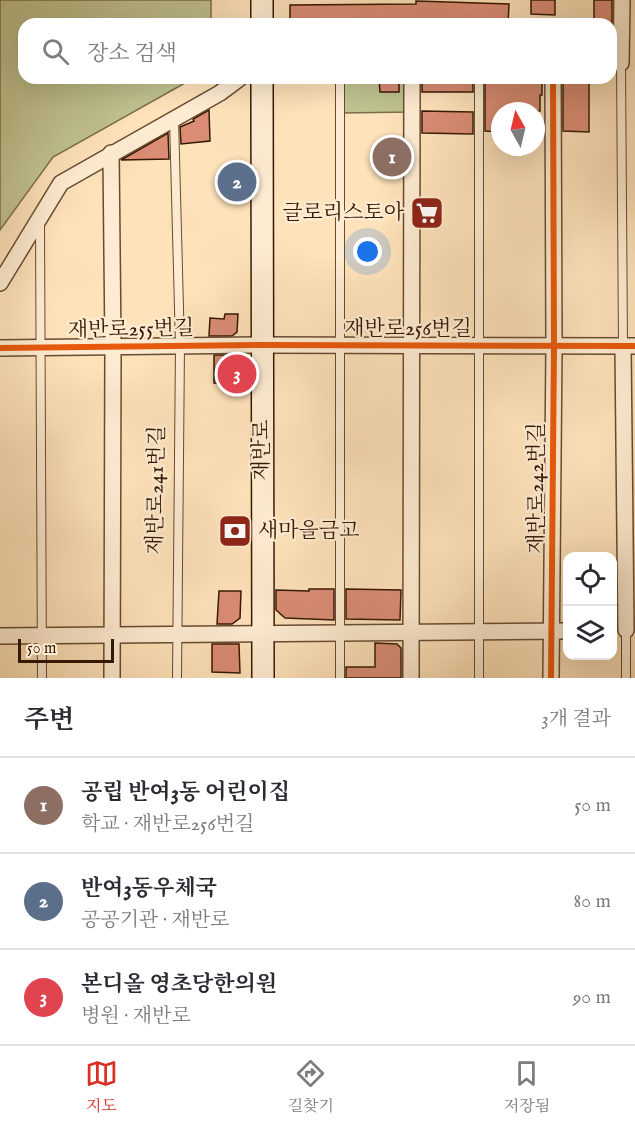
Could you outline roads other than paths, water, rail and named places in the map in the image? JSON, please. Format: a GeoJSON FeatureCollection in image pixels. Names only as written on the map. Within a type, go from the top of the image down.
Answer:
{"type":"FeatureCollection","features":[{"type":"Feature","properties":{"kind":"main road"},"geometry":{"type":"LineString","coordinates":[[262,0],[262,18]]}},
{"type":"Feature","properties":{"kind":"main road","name":"재반로"},"geometry":{"type":"LineString","coordinates":[[262,84],[263,678]]}},
{"type":"Feature","properties":{"kind":"street"},"geometry":{"type":"LineString","coordinates":[[622,0],[622,63]]}},
{"type":"Feature","properties":{"kind":"street"},"geometry":{"type":"LineString","coordinates":[[0,283],[61,183],[232,84]]}},
{"type":"Feature","properties":{"kind":"street","name":"재반로256번길"},"geometry":{"type":"LineString","coordinates":[[412,84],[412,345]]}},
{"type":"Feature","properties":{"kind":"street"},"geometry":{"type":"LineString","coordinates":[[553,84],[554,346]]}},
{"type":"Feature","properties":{"kind":"street","name":"재반로255번길"},"geometry":{"type":"LineString","coordinates":[[111,153],[113,347]]}},
{"type":"Feature","properties":{"kind":"street","name":"재반로256번길"},"geometry":{"type":"LineString","coordinates":[[262,345],[629,346]]}},
{"type":"Feature","properties":{"kind":"street","name":"재반로255번길"},"geometry":{"type":"LineString","coordinates":[[0,348],[262,345]]}},
{"type":"Feature","properties":{"kind":"street"},"geometry":{"type":"LineString","coordinates":[[411,678],[412,345]]}},
{"type":"Feature","properties":{"kind":"street","name":"재반로242번길"},"geometry":{"type":"LineString","coordinates":[[552,678],[560,631],[554,346]]}},
{"type":"Feature","properties":{"kind":"street"},"geometry":{"type":"LineString","coordinates":[[624,630],[629,346]]}},
{"type":"Feature","properties":{"kind":"street","name":"재반로241번길"},"geometry":{"type":"LineString","coordinates":[[112,678],[113,347]]}},
{"type":"Feature","properties":{"kind":"street"},"geometry":{"type":"LineString","coordinates":[[0,636],[560,631]]}},
{"type":"Feature","properties":{"kind":"lane"},"geometry":{"type":"LineString","coordinates":[[622,63],[629,346]]}},
{"type":"Feature","properties":{"kind":"lane","name":"재반로256번길"},"geometry":{"type":"LineString","coordinates":[[339,84],[340,345]]}},
{"type":"Feature","properties":{"kind":"lane","name":"재반로256번길"},"geometry":{"type":"LineString","coordinates":[[479,346],[480,84]]}},
{"type":"Feature","properties":{"kind":"lane","name":"재반로255번길"},"geometry":{"type":"LineString","coordinates":[[174,119],[180,346]]}},
{"type":"Feature","properties":{"kind":"lane","name":"재반로255번길"},"geometry":{"type":"LineString","coordinates":[[40,216],[41,347]]}},
{"type":"Feature","properties":{"kind":"lane"},"geometry":{"type":"LineString","coordinates":[[340,345],[340,678]]}},
{"type":"Feature","properties":{"kind":"lane","name":"재반로241번길"},"geometry":{"type":"LineString","coordinates":[[177,678],[180,346]]}},
{"type":"Feature","properties":{"kind":"lane"},"geometry":{"type":"LineString","coordinates":[[479,346],[479,678]]}},
{"type":"Feature","properties":{"kind":"lane"},"geometry":{"type":"LineString","coordinates":[[41,347],[42,678]]}},
{"type":"Feature","properties":{"kind":"lane"},"geometry":{"type":"LineString","coordinates":[[624,630],[626,678]]}},
{"type":"Feature","properties":{"kind":"place","name":"공립 반여3동 어린이집"},"geometry":{"type":"Point","coordinates":[392,157]}},
{"type":"Feature","properties":{"kind":"place","name":"반여3동우체국"},"geometry":{"type":"Point","coordinates":[237,182]}},
{"type":"Feature","properties":{"kind":"place","name":"글로리스토아"},"geometry":{"type":"Point","coordinates":[427,213]}},
{"type":"Feature","properties":{"kind":"place","name":"본디올 영초당한의원"},"geometry":{"type":"Point","coordinates":[237,374]}},
{"type":"Feature","properties":{"kind":"place","name":"새마을금고"},"geometry":{"type":"Point","coordinates":[235,531]}}]}
